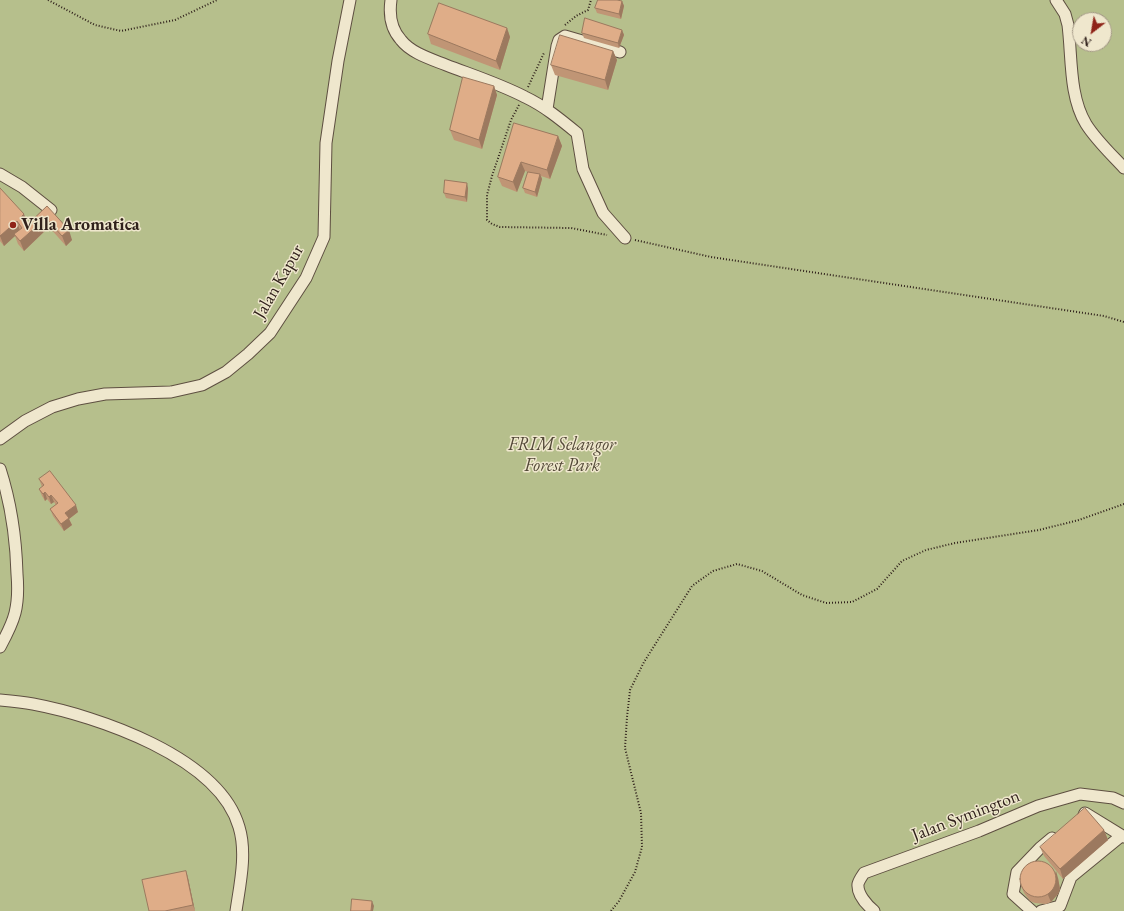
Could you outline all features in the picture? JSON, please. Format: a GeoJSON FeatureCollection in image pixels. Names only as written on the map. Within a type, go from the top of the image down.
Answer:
{"type":"FeatureCollection","features":[{"type":"Feature","properties":{"kind":"street","name":"Jalan Kapur"},"geometry":{"type":"LineString","coordinates":[[0,439],[25,421],[52,407],[78,399],[105,394],[171,392],[202,385],[226,372],[270,333],[306,278],[324,237],[326,143],[338,61],[350,0]]}},
{"type":"Feature","properties":{"kind":"street"},"geometry":{"type":"LineString","coordinates":[[391,0],[391,19],[395,30],[401,40],[410,48],[426,57],[524,96],[547,109],[577,133],[583,169],[594,194],[603,213],[625,238]]}},
{"type":"Feature","properties":{"kind":"street"},"geometry":{"type":"LineString","coordinates":[[1056,0],[1065,14],[1068,25],[1074,94],[1080,111],[1094,136],[1124,168]]}},
{"type":"Feature","properties":{"kind":"street"},"geometry":{"type":"LineString","coordinates":[[547,109],[557,46],[561,38],[565,36],[620,52]]}},
{"type":"Feature","properties":{"kind":"street"},"geometry":{"type":"LineString","coordinates":[[0,174],[22,187],[51,210]]}},
{"type":"Feature","properties":{"kind":"street"},"geometry":{"type":"LineString","coordinates":[[0,469],[3,489],[13,523],[18,586],[15,613],[8,634],[0,647]]}},
{"type":"Feature","properties":{"kind":"street"},"geometry":{"type":"LineString","coordinates":[[0,700],[33,704],[79,715],[117,728],[143,739],[165,751],[187,764],[206,778],[222,794],[232,809],[239,826],[242,842],[242,859],[241,879],[236,911]]}},
{"type":"Feature","properties":{"kind":"street","name":"Jalan Symington"},"geometry":{"type":"LineString","coordinates":[[874,911],[859,892],[858,883],[864,873],[979,832],[1038,806],[1080,794],[1113,798],[1124,803]]}},
{"type":"Feature","properties":{"kind":"street"},"geometry":{"type":"LineString","coordinates":[[1041,911],[1060,906],[1071,877],[1123,836],[1085,813],[1074,822]]}},
{"type":"Feature","properties":{"kind":"street"},"geometry":{"type":"LineString","coordinates":[[1032,911],[1013,894],[1017,872],[1040,848],[1063,831]]}},
{"type":"Feature","properties":{"kind":"path"},"geometry":{"type":"LineString","coordinates":[[48,0],[95,25],[121,32],[175,20],[217,0]]}},
{"type":"Feature","properties":{"kind":"path"},"geometry":{"type":"LineString","coordinates":[[562,27],[576,16],[588,10],[591,0]]}},
{"type":"Feature","properties":{"kind":"path"},"geometry":{"type":"LineString","coordinates":[[546,50],[511,120],[492,176],[487,195],[487,220],[492,224],[500,227],[571,228],[658,244],[711,257],[1097,315],[1124,322]]}},
{"type":"Feature","properties":{"kind":"path"},"geometry":{"type":"LineString","coordinates":[[611,911],[619,901],[636,872],[642,847],[641,813],[625,748],[626,717],[630,690],[644,662],[692,586],[713,571],[737,564],[762,571],[802,595],[826,603],[852,602],[877,589],[902,561],[926,550],[955,543],[1039,530],[1080,520],[1124,504]]}},
{"type":"Feature","properties":{"kind":"green space","name":"FRIM Selangor Forest Park"},"geometry":{"type":"Polygon","coordinates":[[[0,0],[1124,0],[1124,911],[0,911],[0,0]]]}},
{"type":"Feature","properties":{"kind":"building"},"geometry":{"type":"Polygon","coordinates":[[[598,0],[622,1],[619,14],[595,8],[598,0]]]}},
{"type":"Feature","properties":{"kind":"building"},"geometry":{"type":"Polygon","coordinates":[[[439,3],[507,28],[496,61],[428,34],[439,3]]]}},
{"type":"Feature","properties":{"kind":"building"},"geometry":{"type":"Polygon","coordinates":[[[585,18],[622,30],[618,43],[582,33],[585,18]]]}},
{"type":"Feature","properties":{"kind":"building"},"geometry":{"type":"Polygon","coordinates":[[[560,35],[613,51],[605,80],[551,65],[560,35]]]}},
{"type":"Feature","properties":{"kind":"building"},"geometry":{"type":"Polygon","coordinates":[[[463,77],[494,86],[479,140],[450,130],[463,77]]]}},
{"type":"Feature","properties":{"kind":"building"},"geometry":{"type":"Polygon","coordinates":[[[514,123],[558,136],[547,170],[521,162],[513,182],[498,177],[514,123]]]}},
{"type":"Feature","properties":{"kind":"building"},"geometry":{"type":"Polygon","coordinates":[[[528,172],[540,174],[535,192],[523,188],[528,172]]]}},
{"type":"Feature","properties":{"kind":"building"},"geometry":{"type":"Polygon","coordinates":[[[445,180],[467,183],[465,197],[444,193],[445,180]]]}},
{"type":"Feature","properties":{"kind":"building"},"geometry":{"type":"Polygon","coordinates":[[[0,188],[24,214],[20,218],[27,225],[47,206],[69,230],[62,236],[46,218],[20,241],[14,234],[22,228],[17,221],[0,236],[0,188]]]}},
{"type":"Feature","properties":{"kind":"building"},"geometry":{"type":"Polygon","coordinates":[[[50,471],[76,505],[65,513],[69,518],[61,524],[50,509],[58,503],[51,495],[49,497],[45,492],[43,494],[39,489],[44,485],[39,479],[50,471]]]}},
{"type":"Feature","properties":{"kind":"building"},"geometry":{"type":"Polygon","coordinates":[[[1085,808],[1104,830],[1060,869],[1040,847],[1085,808]]]}},
{"type":"Feature","properties":{"kind":"building"},"geometry":{"type":"Polygon","coordinates":[[[1042,861],[1051,866],[1055,872],[1055,886],[1051,892],[1042,897],[1034,897],[1025,892],[1021,886],[1020,875],[1025,866],[1031,862],[1042,861]]]}},
{"type":"Feature","properties":{"kind":"building"},"geometry":{"type":"Polygon","coordinates":[[[186,871],[193,905],[165,911],[149,911],[142,880],[186,871]]]}},
{"type":"Feature","properties":{"kind":"building"},"geometry":{"type":"Polygon","coordinates":[[[352,899],[372,901],[371,911],[351,911],[352,899]]]}},
{"type":"Feature","properties":{"kind":"place","name":"Villa Aromatica"},"geometry":{"type":"Point","coordinates":[13,225]}}]}
